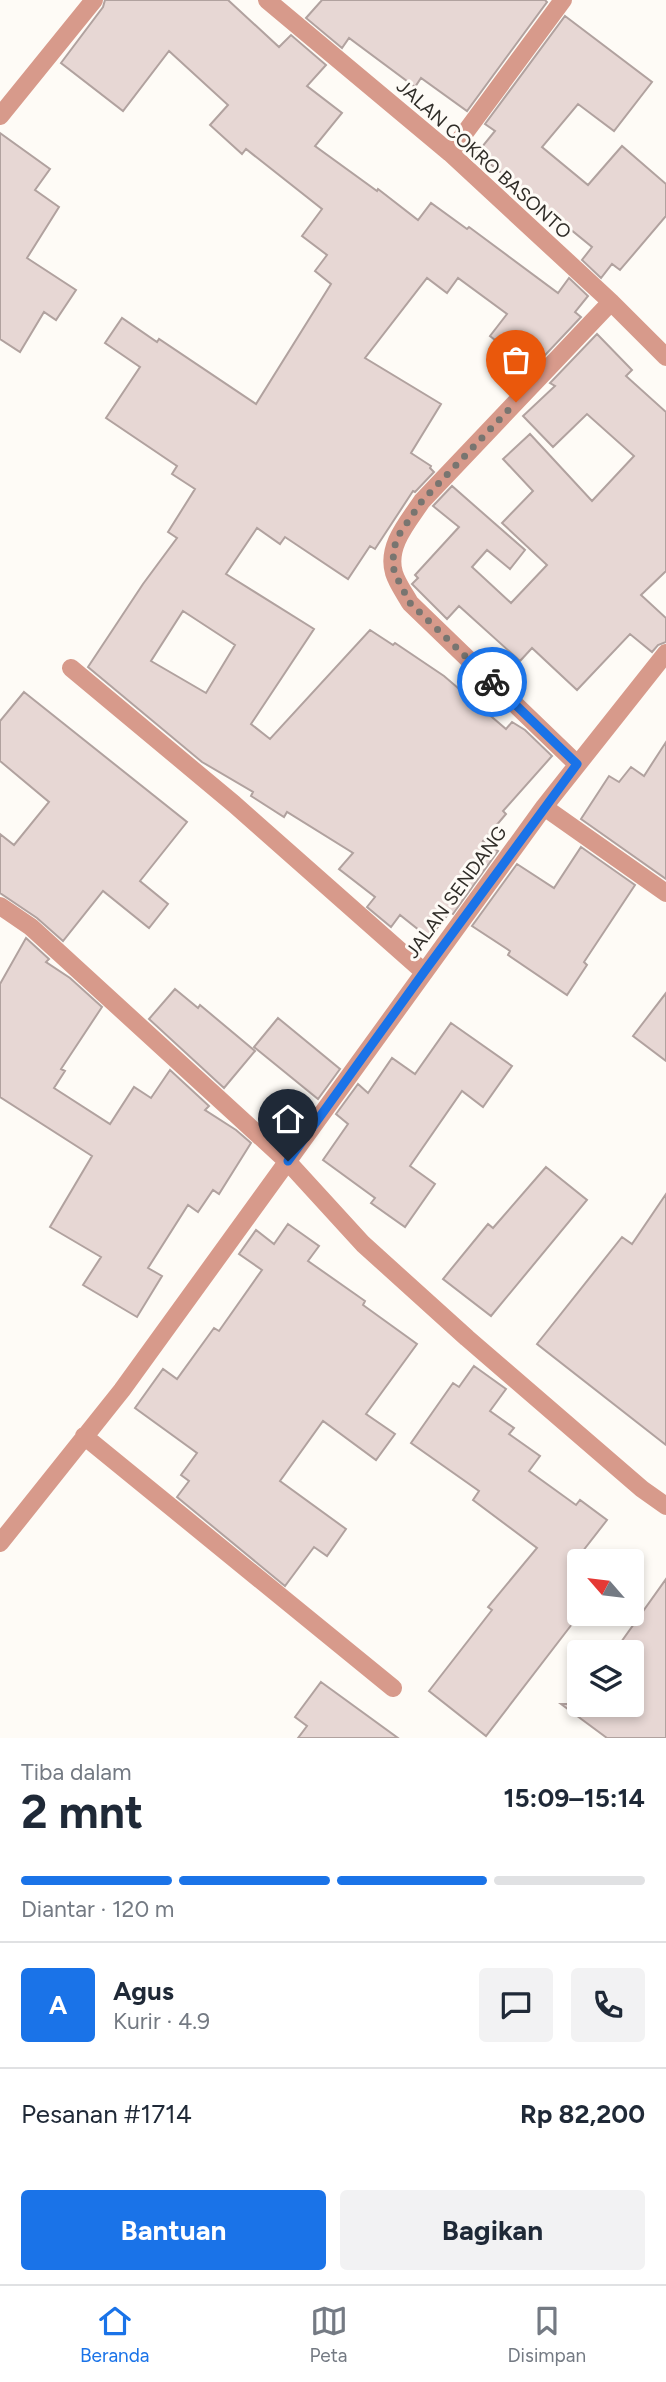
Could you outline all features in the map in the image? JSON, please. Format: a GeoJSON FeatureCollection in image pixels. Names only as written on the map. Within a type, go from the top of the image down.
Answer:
{"type":"FeatureCollection","features":[{"type":"Feature","properties":{"kind":"street"},"geometry":{"type":"LineString","coordinates":[[0,116],[94,0]]}},
{"type":"Feature","properties":{"kind":"street","name":"JALAN COKRO BASONTO"},"geometry":{"type":"LineString","coordinates":[[267,0],[450,153],[611,302],[666,357]]}},
{"type":"Feature","properties":{"kind":"street"},"geometry":{"type":"LineString","coordinates":[[450,153],[564,0]]}},
{"type":"Feature","properties":{"kind":"street"},"geometry":{"type":"LineString","coordinates":[[577,764],[410,603],[394,572],[393,550],[400,533],[422,501],[611,302]]}},
{"type":"Feature","properties":{"kind":"street","name":"JALAN SENDANG"},"geometry":{"type":"LineString","coordinates":[[0,1543],[122,1390],[544,807],[666,653]]}},
{"type":"Feature","properties":{"kind":"street"},"geometry":{"type":"LineString","coordinates":[[71,668],[234,804],[424,972]]}},
{"type":"Feature","properties":{"kind":"street"},"geometry":{"type":"LineString","coordinates":[[544,807],[666,893]]}},
{"type":"Feature","properties":{"kind":"street"},"geometry":{"type":"LineString","coordinates":[[0,906],[32,927],[288,1161],[363,1244],[642,1489],[666,1506]]}},
{"type":"Feature","properties":{"kind":"street"},"geometry":{"type":"LineString","coordinates":[[85,1436],[393,1688]]}},
{"type":"Feature","properties":{"kind":"building"},"geometry":{"type":"Polygon","coordinates":[[[105,0],[228,0],[279,47],[291,35],[326,65],[307,86],[342,113],[315,146],[418,220],[431,203],[467,229],[469,227],[558,293],[569,278],[588,296],[575,312],[581,317],[532,369],[490,336],[507,314],[458,278],[447,293],[427,278],[365,358],[441,404],[411,453],[431,466],[434,472],[413,491],[375,549],[370,546],[348,579],[285,537],[280,544],[257,528],[226,574],[314,629],[251,724],[270,739],[370,630],[393,645],[395,643],[444,676],[506,729],[512,722],[525,730],[552,756],[503,811],[506,814],[483,841],[498,851],[453,914],[450,912],[429,938],[400,915],[391,927],[367,907],[375,897],[339,869],[353,853],[287,812],[284,817],[251,796],[253,792],[202,762],[88,667],[177,538],[168,532],[195,489],[172,474],[177,466],[106,418],[140,367],[105,343],[122,318],[157,342],[159,339],[256,404],[331,284],[315,271],[327,255],[302,236],[322,209],[246,149],[242,154],[210,125],[228,105],[169,51],[123,111],[61,63],[103,7],[105,0]],[[183,611],[151,661],[206,693],[235,645],[183,611]]]}},
{"type":"Feature","properties":{"kind":"building"},"geometry":{"type":"Polygon","coordinates":[[[322,0],[547,2],[467,111],[421,78],[415,87],[349,38],[342,48],[306,18],[322,0]]]}},
{"type":"Feature","properties":{"kind":"building"},"geometry":{"type":"Polygon","coordinates":[[[565,16],[652,82],[614,131],[578,104],[542,147],[588,185],[622,146],[666,184],[666,216],[620,270],[612,264],[601,278],[582,260],[592,247],[477,153],[495,131],[485,124],[565,16]]]}},
{"type":"Feature","properties":{"kind":"building"},"geometry":{"type":"Polygon","coordinates":[[[0,133],[50,169],[35,190],[59,207],[27,258],[76,290],[56,320],[44,312],[20,352],[0,339],[0,133]]]}},
{"type":"Feature","properties":{"kind":"building"},"geometry":{"type":"Polygon","coordinates":[[[597,334],[632,370],[626,376],[666,412],[666,571],[641,595],[666,618],[666,642],[658,645],[652,652],[630,634],[577,690],[532,648],[520,661],[459,606],[447,619],[412,584],[418,578],[415,575],[459,527],[433,506],[452,486],[525,550],[510,569],[487,550],[472,567],[511,603],[547,565],[502,523],[533,491],[503,459],[530,434],[592,501],[634,456],[587,414],[553,447],[523,416],[555,386],[550,383],[597,334]]]}},
{"type":"Feature","properties":{"kind":"building"},"geometry":{"type":"Polygon","coordinates":[[[24,692],[187,822],[140,881],[168,904],[149,928],[103,891],[63,941],[37,918],[0,893],[0,834],[14,845],[49,802],[0,761],[0,721],[24,692]]]}},
{"type":"Feature","properties":{"kind":"building"},"geometry":{"type":"Polygon","coordinates":[[[666,742],[666,879],[581,819],[609,776],[619,782],[631,767],[644,776],[666,742]]]}},
{"type":"Feature","properties":{"kind":"building"},"geometry":{"type":"Polygon","coordinates":[[[581,847],[635,885],[584,962],[587,965],[567,995],[508,955],[510,951],[472,926],[517,864],[554,888],[581,847]]]}},
{"type":"Feature","properties":{"kind":"building"},"geometry":{"type":"Polygon","coordinates":[[[26,938],[49,959],[46,962],[70,978],[102,1007],[61,1069],[65,1071],[54,1088],[110,1124],[134,1087],[151,1098],[170,1070],[209,1106],[205,1110],[251,1143],[219,1194],[213,1190],[198,1212],[188,1205],[148,1268],[162,1276],[137,1317],[83,1285],[101,1257],[50,1227],[92,1156],[0,1097],[0,984],[26,938]]]}},
{"type":"Feature","properties":{"kind":"building"},"geometry":{"type":"Polygon","coordinates":[[[175,989],[198,1008],[200,1005],[255,1051],[224,1088],[149,1019],[175,989]]]}},
{"type":"Feature","properties":{"kind":"building"},"geometry":{"type":"Polygon","coordinates":[[[666,993],[666,1061],[633,1036],[666,993]]]}},
{"type":"Feature","properties":{"kind":"building"},"geometry":{"type":"Polygon","coordinates":[[[278,1018],[340,1069],[318,1099],[254,1047],[278,1018]]]}},
{"type":"Feature","properties":{"kind":"building"},"geometry":{"type":"Polygon","coordinates":[[[451,1023],[512,1066],[483,1107],[462,1091],[410,1166],[435,1184],[405,1227],[371,1203],[375,1198],[323,1160],[348,1124],[336,1114],[358,1084],[368,1093],[392,1058],[415,1074],[451,1023]]]}},
{"type":"Feature","properties":{"kind":"building"},"geometry":{"type":"Polygon","coordinates":[[[546,1167],[587,1200],[491,1316],[443,1279],[488,1224],[493,1228],[546,1167]]]}},
{"type":"Feature","properties":{"kind":"building"},"geometry":{"type":"Polygon","coordinates":[[[666,1194],[666,1445],[537,1344],[622,1237],[632,1244],[666,1194]]]}},
{"type":"Feature","properties":{"kind":"building"},"geometry":{"type":"Polygon","coordinates":[[[288,1224],[319,1246],[308,1261],[365,1301],[363,1305],[417,1344],[366,1414],[395,1434],[376,1460],[323,1421],[280,1481],[346,1529],[327,1556],[314,1547],[285,1586],[177,1497],[189,1481],[181,1475],[197,1453],[135,1408],[163,1369],[177,1379],[214,1328],[219,1331],[262,1270],[239,1254],[256,1230],[274,1244],[288,1224]]]}},
{"type":"Feature","properties":{"kind":"building"},"geometry":{"type":"Polygon","coordinates":[[[474,1366],[506,1389],[490,1411],[514,1428],[509,1434],[540,1456],[529,1471],[576,1505],[580,1500],[607,1520],[584,1549],[567,1549],[567,1626],[571,1626],[486,1736],[429,1691],[492,1610],[488,1607],[537,1548],[473,1500],[479,1491],[411,1443],[453,1383],[459,1387],[474,1366]]]}},
{"type":"Feature","properties":{"kind":"building"},"geometry":{"type":"Polygon","coordinates":[[[666,1579],[666,1738],[607,1738],[579,1717],[644,1717],[644,1640],[623,1640],[633,1626],[644,1626],[644,1610],[666,1579]]]}},
{"type":"Feature","properties":{"kind":"building"},"geometry":{"type":"Polygon","coordinates":[[[321,1682],[398,1738],[298,1738],[307,1726],[295,1717],[321,1682]]]}},
{"type":"Feature","properties":{"kind":"way so far"},"geometry":{"type":"LineString","coordinates":[[492,682],[410,603],[394,572],[393,550],[400,533],[422,501],[516,402]]}},
{"type":"Feature","properties":{"kind":"route"},"geometry":{"type":"LineString","coordinates":[[288,1161],[577,764],[492,682]]}}]}
